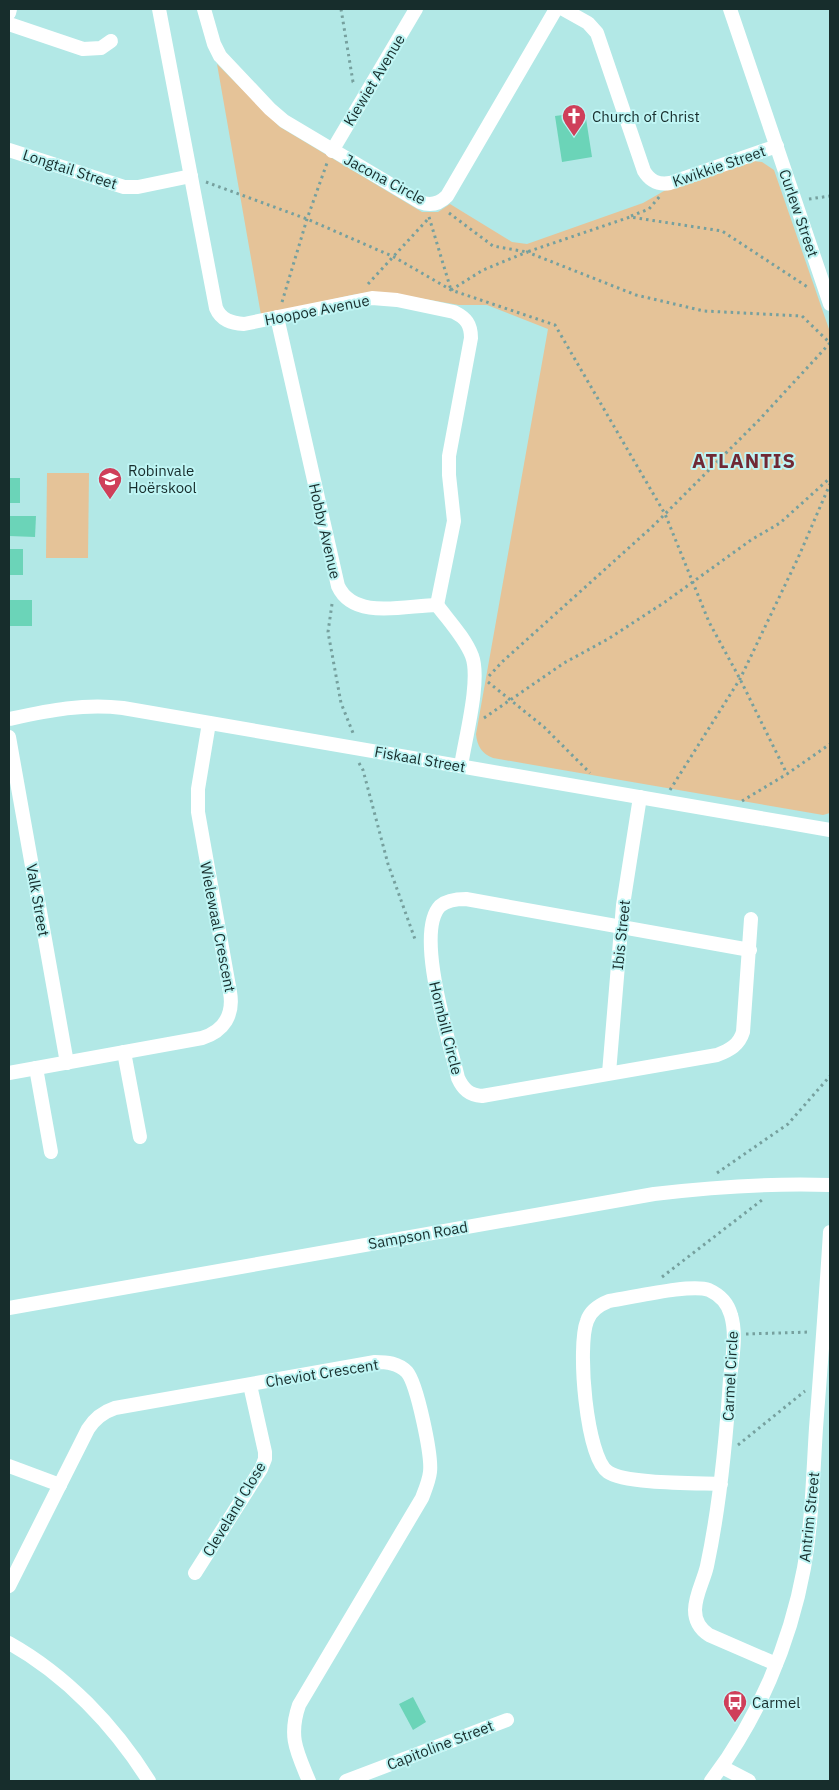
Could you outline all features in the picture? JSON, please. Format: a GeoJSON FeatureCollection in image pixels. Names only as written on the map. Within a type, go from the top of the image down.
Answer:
{"type":"FeatureCollection","features":[{"type":"Feature","properties":{"kind":"street"},"geometry":{"type":"LineString","coordinates":[[9,13],[10,9]]}},
{"type":"Feature","properties":{"kind":"street","name":"Hoopoe Avenue"},"geometry":{"type":"LineString","coordinates":[[159,9],[218,313],[226,320],[244,324],[356,300],[385,298],[454,312]]}},
{"type":"Feature","properties":{"kind":"street","name":"Jacona Circle"},"geometry":{"type":"LineString","coordinates":[[204,9],[214,44],[220,56],[270,109],[284,121],[424,204],[435,204],[447,196],[556,9]]}},
{"type":"Feature","properties":{"kind":"street","name":"Kiewiet Avenue"},"geometry":{"type":"LineString","coordinates":[[332,150],[416,9]]}},
{"type":"Feature","properties":{"kind":"street","name":"Kwikkie Street"},"geometry":{"type":"LineString","coordinates":[[563,9],[588,23],[597,33],[644,171],[654,182],[664,184],[776,146]]}},
{"type":"Feature","properties":{"kind":"street","name":"Curlew Street"},"geometry":{"type":"LineString","coordinates":[[730,9],[828,298]]}},
{"type":"Feature","properties":{"kind":"street"},"geometry":{"type":"LineString","coordinates":[[9,24],[83,49],[95,50],[111,42]]}},
{"type":"Feature","properties":{"kind":"street","name":"Longtail Street"},"geometry":{"type":"LineString","coordinates":[[9,150],[124,187],[138,187],[191,176]]}},
{"type":"Feature","properties":{"kind":"street"},"geometry":{"type":"LineString","coordinates":[[454,312],[466,320],[471,331],[471,338],[450,456],[449,475],[454,520],[438,605],[467,646],[474,664],[475,684],[461,766]]}},
{"type":"Feature","properties":{"kind":"street","name":"Hobby Avenue"},"geometry":{"type":"LineString","coordinates":[[277,317],[338,586],[342,594],[349,600],[362,606],[393,608],[438,605]]}},
{"type":"Feature","properties":{"kind":"street","name":"Fiskaal Street"},"geometry":{"type":"LineString","coordinates":[[9,719],[64,708],[94,706],[123,708],[830,830]]}},
{"type":"Feature","properties":{"kind":"street","name":"Wielewaal Crescent"},"geometry":{"type":"LineString","coordinates":[[9,1073],[210,1036],[223,1026],[231,1010],[230,992],[198,812],[198,789],[209,723]]}},
{"type":"Feature","properties":{"kind":"street","name":"Valk Street"},"geometry":{"type":"LineString","coordinates":[[9,736],[67,1063]]}},
{"type":"Feature","properties":{"kind":"street","name":"Ibis Street"},"geometry":{"type":"LineString","coordinates":[[609,1073],[621,927],[640,798]]}},
{"type":"Feature","properties":{"kind":"street","name":"Hornbill Circle"},"geometry":{"type":"LineString","coordinates":[[750,950],[474,900],[449,901],[440,907],[433,926],[430,949],[434,977],[458,1078],[468,1092],[474,1096],[482,1096],[717,1055],[729,1051],[735,1046],[743,1032],[750,950],[752,919]]}},
{"type":"Feature","properties":{"kind":"street"},"geometry":{"type":"LineString","coordinates":[[124,1052],[140,1137]]}},
{"type":"Feature","properties":{"kind":"street"},"geometry":{"type":"LineString","coordinates":[[36,1068],[51,1152]]}},
{"type":"Feature","properties":{"kind":"street","name":"Sampson Road"},"geometry":{"type":"LineString","coordinates":[[9,1308],[621,1200],[691,1190],[782,1184],[830,1185]]}},
{"type":"Feature","properties":{"kind":"street","name":"Antrim Street"},"geometry":{"type":"LineString","coordinates":[[711,1781],[722,1767],[750,1720],[776,1664],[796,1604],[804,1566],[810,1519],[830,1232]]}},
{"type":"Feature","properties":{"kind":"street","name":"Carmel Circle"},"geometry":{"type":"LineString","coordinates":[[721,1484],[631,1479],[614,1475],[601,1466],[594,1446],[582,1382],[583,1336],[587,1319],[602,1304],[694,1288],[712,1292],[726,1302],[731,1314],[733,1335],[725,1451],[721,1484],[707,1567],[695,1607],[697,1622],[704,1632],[709,1635],[776,1664]]}},
{"type":"Feature","properties":{"kind":"street","name":"Cheviot Crescent"},"geometry":{"type":"LineString","coordinates":[[9,1586],[88,1429],[103,1413],[115,1408],[375,1362],[389,1362],[398,1365],[406,1371],[415,1388],[429,1450],[430,1474],[422,1498],[299,1705],[293,1729],[294,1738],[309,1781]]}},
{"type":"Feature","properties":{"kind":"street","name":"Cleveland Close"},"geometry":{"type":"LineString","coordinates":[[195,1573],[261,1469],[264,1460],[265,1452],[250,1385]]}},
{"type":"Feature","properties":{"kind":"street"},"geometry":{"type":"LineString","coordinates":[[9,1466],[60,1485]]}},
{"type":"Feature","properties":{"kind":"street"},"geometry":{"type":"LineString","coordinates":[[9,1643],[37,1661],[83,1699],[122,1743],[148,1781]]}},
{"type":"Feature","properties":{"kind":"street","name":"Capitoline Street"},"geometry":{"type":"LineString","coordinates":[[346,1781],[507,1720]]}},
{"type":"Feature","properties":{"kind":"street"},"geometry":{"type":"LineString","coordinates":[[722,1767],[749,1781]]}},
{"type":"Feature","properties":{"kind":"path"},"geometry":{"type":"LineString","coordinates":[[341,9],[353,82],[368,90]]}},
{"type":"Feature","properties":{"kind":"path"},"geometry":{"type":"LineString","coordinates":[[277,317],[307,219],[332,150]]}},
{"type":"Feature","properties":{"kind":"path"},"geometry":{"type":"LineString","coordinates":[[191,176],[307,219],[394,256],[451,290],[555,325],[665,514],[691,582],[709,622],[788,774]]}},
{"type":"Feature","properties":{"kind":"path"},"geometry":{"type":"LineString","coordinates":[[451,290],[483,270],[649,208],[664,191],[664,184]]}},
{"type":"Feature","properties":{"kind":"path"},"geometry":{"type":"LineString","coordinates":[[796,203],[811,198],[830,196]]}},
{"type":"Feature","properties":{"kind":"path"},"geometry":{"type":"LineString","coordinates":[[440,202],[445,210],[493,246],[527,252],[636,294],[704,311],[802,316],[830,343],[759,420],[665,514],[502,662],[485,680],[544,727],[594,777],[592,789]]}},
{"type":"Feature","properties":{"kind":"path"},"geometry":{"type":"LineString","coordinates":[[424,204],[451,290],[454,312]]}},
{"type":"Feature","properties":{"kind":"path"},"geometry":{"type":"LineString","coordinates":[[630,216],[722,230],[815,292],[828,298]]}},
{"type":"Feature","properties":{"kind":"path"},"geometry":{"type":"LineString","coordinates":[[356,300],[362,289],[429,217]]}},
{"type":"Feature","properties":{"kind":"path"},"geometry":{"type":"LineString","coordinates":[[468,725],[475,724],[511,701],[530,684],[608,639],[665,602],[752,540],[780,523],[830,478]]}},
{"type":"Feature","properties":{"kind":"path"},"geometry":{"type":"LineString","coordinates":[[666,802],[670,790],[740,679],[798,558],[830,484]]}},
{"type":"Feature","properties":{"kind":"path"},"geometry":{"type":"LineString","coordinates":[[338,586],[332,606],[328,632],[341,703],[353,733],[351,747],[363,770],[388,864],[416,941],[430,949]]}},
{"type":"Feature","properties":{"kind":"path"},"geometry":{"type":"LineString","coordinates":[[738,814],[739,802],[788,774],[830,744]]}},
{"type":"Feature","properties":{"kind":"path"},"geometry":{"type":"LineString","coordinates":[[716,1173],[788,1124],[830,1076]]}},
{"type":"Feature","properties":{"kind":"path"},"geometry":{"type":"LineString","coordinates":[[660,1279],[782,1184]]}},
{"type":"Feature","properties":{"kind":"path"},"geometry":{"type":"LineString","coordinates":[[733,1335],[824,1332]]}},
{"type":"Feature","properties":{"kind":"path"},"geometry":{"type":"LineString","coordinates":[[725,1451],[730,1452],[802,1393],[820,1385]]}},
{"type":"Feature","properties":{"kind":"shaded area"},"geometry":{"type":"Polygon","coordinates":[[[217,64],[280,127],[422,212],[438,212],[450,204],[512,242],[527,244],[643,203],[664,191],[753,161],[762,162],[774,170],[830,332],[830,813],[823,815],[493,758],[483,752],[479,746],[476,734],[548,329],[487,305],[459,305],[390,293],[371,292],[261,315],[217,64]]]}},
{"type":"Feature","properties":{"kind":"shaded area"},"geometry":{"type":"Polygon","coordinates":[[[47,473],[89,473],[88,558],[46,558],[47,473]]]}},
{"type":"Feature","properties":{"kind":"building","name":"Church of Christ"},"geometry":{"type":"Polygon","coordinates":[[[585,112],[592,157],[562,162],[555,116],[585,112]]]}},
{"type":"Feature","properties":{"kind":"building"},"geometry":{"type":"Polygon","coordinates":[[[9,478],[20,478],[20,503],[9,503],[9,478]]]}},
{"type":"Feature","properties":{"kind":"building"},"geometry":{"type":"Polygon","coordinates":[[[9,516],[36,516],[35,537],[9,536],[9,516]]]}},
{"type":"Feature","properties":{"kind":"building"},"geometry":{"type":"Polygon","coordinates":[[[9,549],[23,549],[23,575],[9,575],[9,549]]]}},
{"type":"Feature","properties":{"kind":"building"},"geometry":{"type":"Polygon","coordinates":[[[9,600],[32,600],[32,626],[9,626],[9,600]]]}},
{"type":"Feature","properties":{"kind":"building"},"geometry":{"type":"Polygon","coordinates":[[[413,1697],[426,1722],[413,1730],[399,1704],[413,1697]]]}},
{"type":"Feature","properties":{"kind":"place","name":"Church of Christ"},"geometry":{"type":"Point","coordinates":[574,137]}},
{"type":"Feature","properties":{"kind":"place","name":"Robinvale Hoërskool"},"geometry":{"type":"Point","coordinates":[110,500]}},
{"type":"Feature","properties":{"kind":"place","name":"Carmel"},"geometry":{"type":"Point","coordinates":[735,1723]}},
{"type":"Feature","properties":{"kind":"district","name":"ATLANTIS"},"geometry":{"type":"Point","coordinates":[744,460]}}]}
